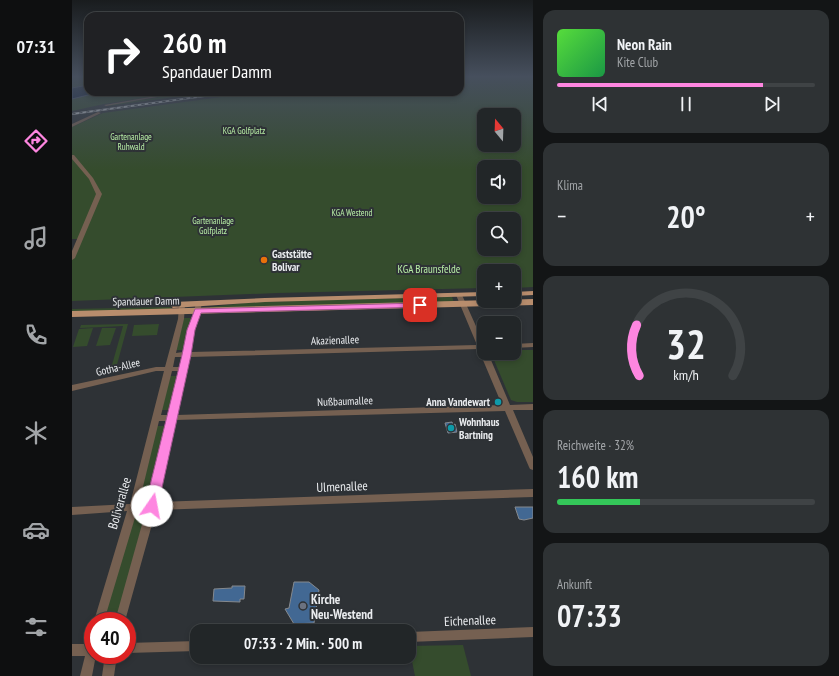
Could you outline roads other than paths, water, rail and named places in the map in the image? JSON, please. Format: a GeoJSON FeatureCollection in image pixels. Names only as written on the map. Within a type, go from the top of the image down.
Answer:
{"type":"FeatureCollection","features":[{"type":"Feature","properties":{"kind":"main road"},"geometry":{"type":"LineString","coordinates":[[521,294],[533,293]]}},
{"type":"Feature","properties":{"kind":"main road","name":"Spandauer Damm"},"geometry":{"type":"LineString","coordinates":[[72,314],[198,307],[265,300],[477,294]]}},
{"type":"Feature","properties":{"kind":"main road","name":"Spandauer Damm"},"geometry":{"type":"LineString","coordinates":[[198,307],[533,302]]}},
{"type":"Feature","properties":{"kind":"main road","name":"Spandauer Damm"},"geometry":{"type":"LineString","coordinates":[[72,308],[182,308]]}},
{"type":"Feature","properties":{"kind":"street"},"geometry":{"type":"LineString","coordinates":[[72,126],[99,113]]}},
{"type":"Feature","properties":{"kind":"street"},"geometry":{"type":"LineString","coordinates":[[72,156],[91,179],[99,194],[72,258]]}},
{"type":"Feature","properties":{"kind":"street"},"geometry":{"type":"LineString","coordinates":[[459,295],[477,334]]}},
{"type":"Feature","properties":{"kind":"street"},"geometry":{"type":"LineString","coordinates":[[123,612],[152,506],[191,330],[198,307]]}},
{"type":"Feature","properties":{"kind":"street","name":"Bolivarallee"},"geometry":{"type":"LineString","coordinates":[[102,612],[133,507],[157,418],[182,308]]}},
{"type":"Feature","properties":{"kind":"street"},"geometry":{"type":"LineString","coordinates":[[521,346],[533,345]]}},
{"type":"Feature","properties":{"kind":"street","name":"Akazienallee"},"geometry":{"type":"LineString","coordinates":[[186,355],[477,350]]}},
{"type":"Feature","properties":{"kind":"street"},"geometry":{"type":"LineString","coordinates":[[172,356],[186,355]]}},
{"type":"Feature","properties":{"kind":"street"},"geometry":{"type":"LineString","coordinates":[[488,360],[533,467]]}},
{"type":"Feature","properties":{"kind":"street","name":"Gotha-Allee"},"geometry":{"type":"LineString","coordinates":[[72,388],[156,369],[169,369]]}},
{"type":"Feature","properties":{"kind":"street"},"geometry":{"type":"LineString","coordinates":[[169,369],[183,369]]}},
{"type":"Feature","properties":{"kind":"street","name":"Nußbaumallee"},"geometry":{"type":"LineString","coordinates":[[157,418],[533,407]]}},
{"type":"Feature","properties":{"kind":"street","name":"Ulmenallee"},"geometry":{"type":"LineString","coordinates":[[72,511],[152,506],[533,492]]}},
{"type":"Feature","properties":{"kind":"street","name":"Eichenallee"},"geometry":{"type":"LineString","coordinates":[[416,637],[533,632]]}},
{"type":"Feature","properties":{"kind":"street"},"geometry":{"type":"LineString","coordinates":[[136,648],[190,646]]}},
{"type":"Feature","properties":{"kind":"street"},"geometry":{"type":"LineString","coordinates":[[72,650],[84,648]]}},
{"type":"Feature","properties":{"kind":"street"},"geometry":{"type":"LineString","coordinates":[[86,676],[88,664]]}},
{"type":"Feature","properties":{"kind":"street"},"geometry":{"type":"LineString","coordinates":[[108,676],[110,664]]}},
{"type":"Feature","properties":{"kind":"railway"},"geometry":{"type":"LineString","coordinates":[[72,114],[120,108]]}},
{"type":"Feature","properties":{"kind":"place","name":"Gaststätte Bolivar"},"geometry":{"type":"Point","coordinates":[264,260]}},
{"type":"Feature","properties":{"kind":"place","name":"Anna Vandewart"},"geometry":{"type":"Point","coordinates":[498,402]}},
{"type":"Feature","properties":{"kind":"place","name":"Wohnhaus Bartning"},"geometry":{"type":"Point","coordinates":[451,428]}},
{"type":"Feature","properties":{"kind":"place","name":"Kirche Neu-Westend"},"geometry":{"type":"Point","coordinates":[303,606]}},
{"type":"Feature","properties":{"kind":"park label","name":"KGA Golfplatz"},"geometry":{"type":"Point","coordinates":[244,131]}},
{"type":"Feature","properties":{"kind":"park label","name":"Gartenanlage Ruhwald"},"geometry":{"type":"Point","coordinates":[131,142]}},
{"type":"Feature","properties":{"kind":"park label","name":"KGA Westend"},"geometry":{"type":"Point","coordinates":[352,213]}},
{"type":"Feature","properties":{"kind":"park label","name":"Gartenanlage Golfplatz"},"geometry":{"type":"Point","coordinates":[213,226]}},
{"type":"Feature","properties":{"kind":"park label","name":"KGA Braunsfelde"},"geometry":{"type":"Point","coordinates":[429,269]}}]}
